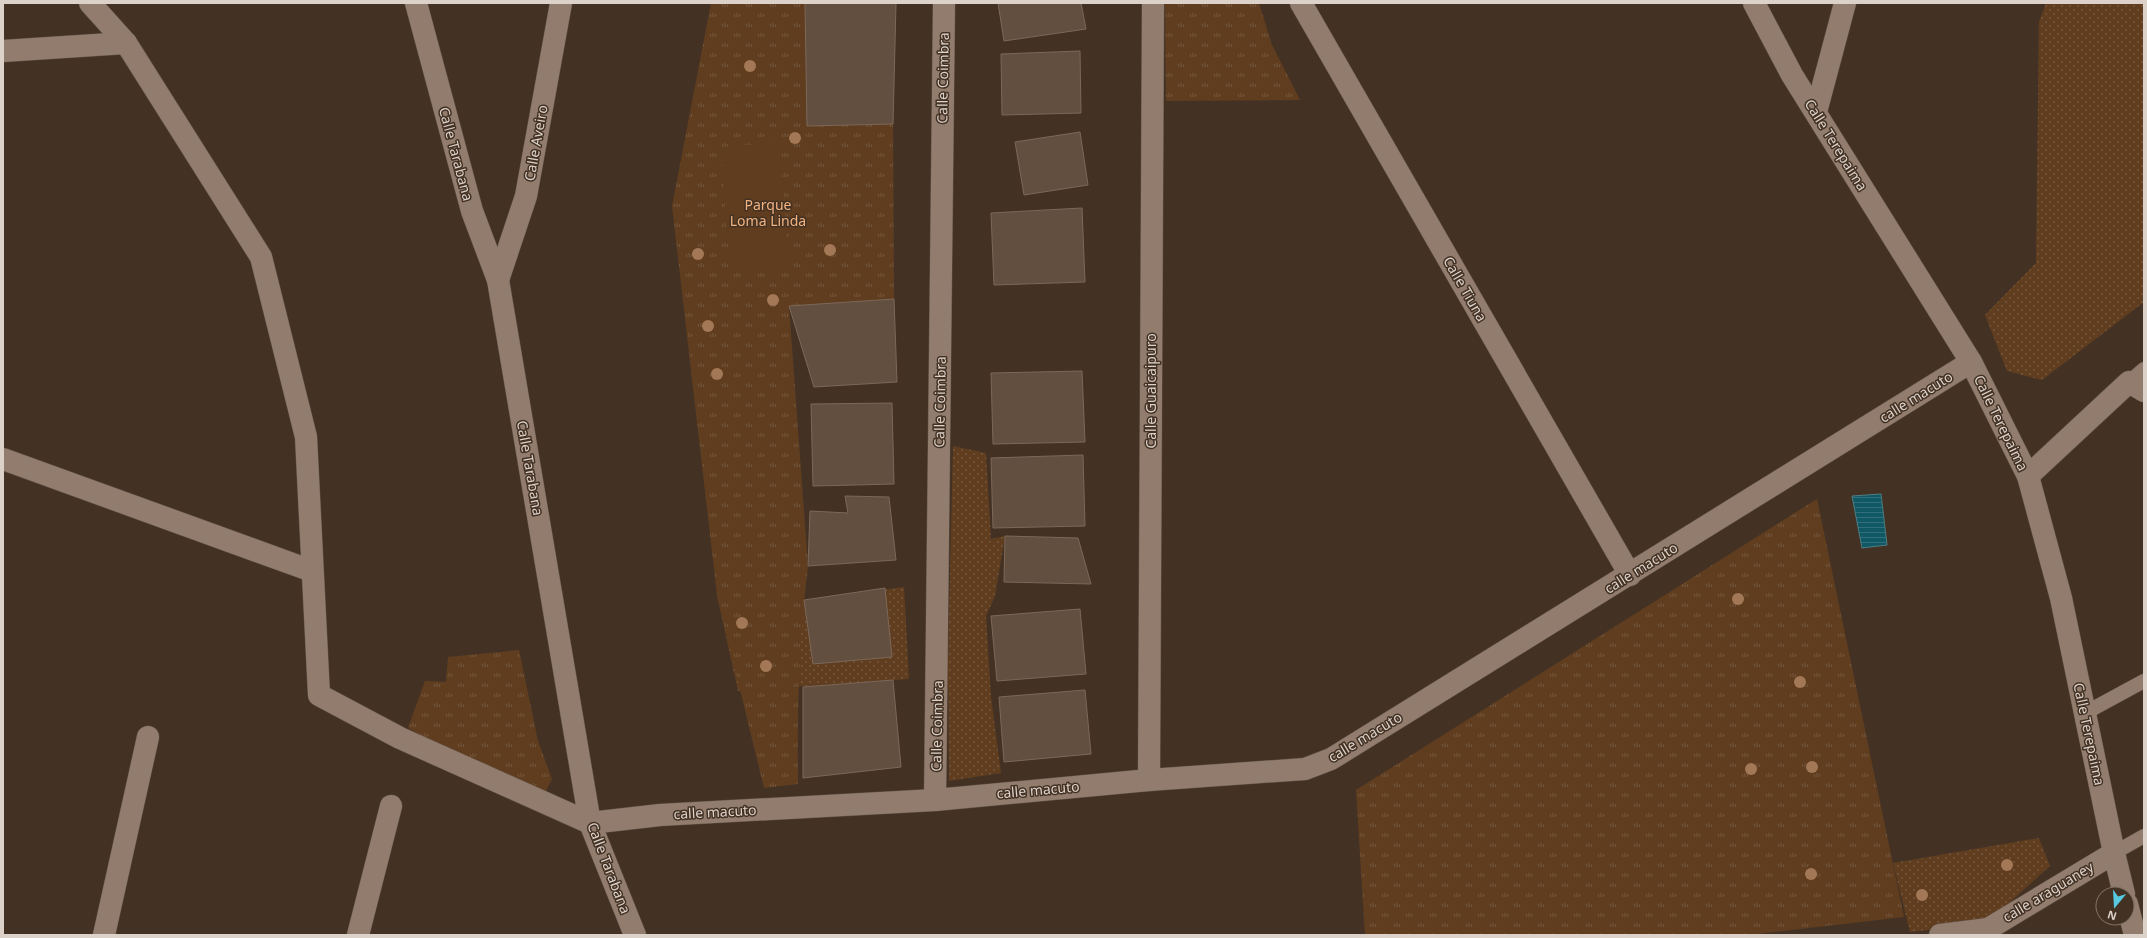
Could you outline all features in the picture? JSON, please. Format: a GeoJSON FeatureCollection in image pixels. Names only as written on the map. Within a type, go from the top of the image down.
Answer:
{"type":"FeatureCollection","features":[{"type":"Feature","properties":{"kind":"street"},"geometry":{"type":"LineString","coordinates":[[90,3],[126,44],[261,257],[306,437],[318,696],[400,738],[590,823]]}},
{"type":"Feature","properties":{"kind":"street","name":"Calle Tarabana"},"geometry":{"type":"LineString","coordinates":[[416,3],[472,211],[498,280],[590,823],[635,935]]}},
{"type":"Feature","properties":{"kind":"street","name":"Calle Aveiro"},"geometry":{"type":"LineString","coordinates":[[498,280],[526,196],[561,3]]}},
{"type":"Feature","properties":{"kind":"street","name":"Calle Coimbra"},"geometry":{"type":"LineString","coordinates":[[935,800],[944,3]]}},
{"type":"Feature","properties":{"kind":"street","name":"Calle Guaicaipuro"},"geometry":{"type":"LineString","coordinates":[[1149,780],[1153,3]]}},
{"type":"Feature","properties":{"kind":"street","name":"Calle Tiuna"},"geometry":{"type":"LineString","coordinates":[[1302,3],[1630,575]]}},
{"type":"Feature","properties":{"kind":"street","name":"Calle Terepaima"},"geometry":{"type":"LineString","coordinates":[[1754,3],[1792,75],[1971,362],[2028,476],[2061,598],[2122,886]]}},
{"type":"Feature","properties":{"kind":"street"},"geometry":{"type":"LineString","coordinates":[[1816,112],[1845,3]]}},
{"type":"Feature","properties":{"kind":"street"},"geometry":{"type":"LineString","coordinates":[[3,51],[126,44]]}},
{"type":"Feature","properties":{"kind":"street","name":"calle macuto"},"geometry":{"type":"LineString","coordinates":[[590,823],[660,814],[935,800],[1149,780],[1305,769],[1331,759],[1630,575],[1971,362]]}},
{"type":"Feature","properties":{"kind":"street"},"geometry":{"type":"LineString","coordinates":[[2028,476],[2139,381]]}},
{"type":"Feature","properties":{"kind":"street"},"geometry":{"type":"LineString","coordinates":[[3,459],[312,572]]}},
{"type":"Feature","properties":{"kind":"street"},"geometry":{"type":"LineString","coordinates":[[104,935],[148,737]]}},
{"type":"Feature","properties":{"kind":"street"},"geometry":{"type":"LineString","coordinates":[[358,935],[390,806]]}},
{"type":"Feature","properties":{"kind":"street","name":"calle araguaney"},"geometry":{"type":"LineString","coordinates":[[1987,932],[2114,853]]}},
{"type":"Feature","properties":{"kind":"street"},"geometry":{"type":"LineString","coordinates":[[1940,935],[1987,932]]}},
{"type":"Feature","properties":{"kind":"lane"},"geometry":{"type":"LineString","coordinates":[[2085,713],[2144,681]]}},
{"type":"Feature","properties":{"kind":"lane"},"geometry":{"type":"LineString","coordinates":[[2114,853],[2144,836]]}},
{"type":"Feature","properties":{"kind":"green space","name":"Parque Loma Linda"},"geometry":{"type":"Polygon","coordinates":[[[711,3],[805,3],[807,126],[893,124],[894,299],[789,306],[808,566],[802,620],[799,675],[798,784],[764,788],[717,595],[672,206],[711,3]]]}},
{"type":"Feature","properties":{"kind":"green space"},"geometry":{"type":"Polygon","coordinates":[[[1165,3],[1259,3],[1272,45],[1300,100],[1166,101],[1165,3]]]}},
{"type":"Feature","properties":{"kind":"green space"},"geometry":{"type":"Polygon","coordinates":[[[2046,3],[2144,3],[2144,302],[2042,380],[2007,371],[1985,315],[2036,263],[2039,22],[2046,3]]]}},
{"type":"Feature","properties":{"kind":"green space"},"geometry":{"type":"Polygon","coordinates":[[[780,143],[789,268],[730,273],[721,147],[780,143]]]}},
{"type":"Feature","properties":{"kind":"green space"},"geometry":{"type":"Polygon","coordinates":[[[953,446],[986,453],[991,539],[1005,536],[995,596],[986,616],[991,697],[1001,773],[949,781],[948,663],[953,446]]]}},
{"type":"Feature","properties":{"kind":"green space"},"geometry":{"type":"Polygon","coordinates":[[[1817,499],[1904,917],[1748,935],[1365,935],[1356,790],[1817,499]]]}},
{"type":"Feature","properties":{"kind":"green space"},"geometry":{"type":"Polygon","coordinates":[[[904,587],[909,679],[738,691],[717,595],[804,600],[904,587]]]}},
{"type":"Feature","properties":{"kind":"green space"},"geometry":{"type":"Polygon","coordinates":[[[519,650],[538,741],[552,779],[543,797],[439,746],[408,728],[425,681],[446,682],[448,657],[519,650]]]}},
{"type":"Feature","properties":{"kind":"green space"},"geometry":{"type":"Polygon","coordinates":[[[2039,838],[2050,866],[1987,923],[1910,932],[1893,863],[2039,838]]]}},
{"type":"Feature","properties":{"kind":"water"},"geometry":{"type":"Polygon","coordinates":[[[1881,494],[1887,545],[1862,548],[1852,496],[1881,494]]]}},
{"type":"Feature","properties":{"kind":"building"},"geometry":{"type":"Polygon","coordinates":[[[805,3],[896,3],[893,124],[807,126],[805,3]]]}},
{"type":"Feature","properties":{"kind":"building"},"geometry":{"type":"Polygon","coordinates":[[[998,3],[1081,3],[1086,29],[1004,41],[998,3]]]}},
{"type":"Feature","properties":{"kind":"building"},"geometry":{"type":"Polygon","coordinates":[[[1080,51],[1081,113],[1002,115],[1001,54],[1080,51]]]}},
{"type":"Feature","properties":{"kind":"building"},"geometry":{"type":"Polygon","coordinates":[[[1080,132],[1088,185],[1024,195],[1015,142],[1080,132]]]}},
{"type":"Feature","properties":{"kind":"building"},"geometry":{"type":"Polygon","coordinates":[[[1082,208],[1085,282],[994,285],[991,213],[1082,208]]]}},
{"type":"Feature","properties":{"kind":"building"},"geometry":{"type":"Polygon","coordinates":[[[894,299],[897,382],[814,387],[789,306],[894,299]]]}},
{"type":"Feature","properties":{"kind":"building"},"geometry":{"type":"Polygon","coordinates":[[[1082,371],[1085,442],[993,444],[991,373],[1082,371]]]}},
{"type":"Feature","properties":{"kind":"building"},"geometry":{"type":"Polygon","coordinates":[[[892,403],[894,484],[813,486],[811,404],[892,403]]]}},
{"type":"Feature","properties":{"kind":"building"},"geometry":{"type":"Polygon","coordinates":[[[1083,455],[1085,526],[993,528],[991,458],[1083,455]]]}},
{"type":"Feature","properties":{"kind":"building"},"geometry":{"type":"Polygon","coordinates":[[[845,496],[889,497],[896,560],[808,566],[810,511],[848,513],[845,496]]]}},
{"type":"Feature","properties":{"kind":"building"},"geometry":{"type":"Polygon","coordinates":[[[1005,536],[1078,538],[1091,584],[1004,582],[1005,536]]]}},
{"type":"Feature","properties":{"kind":"building"},"geometry":{"type":"Polygon","coordinates":[[[885,588],[892,657],[813,664],[804,600],[885,588]]]}},
{"type":"Feature","properties":{"kind":"building"},"geometry":{"type":"Polygon","coordinates":[[[1080,609],[1086,674],[997,681],[991,616],[1080,609]]]}},
{"type":"Feature","properties":{"kind":"building"},"geometry":{"type":"Polygon","coordinates":[[[893,680],[901,767],[803,778],[803,687],[893,680]]]}},
{"type":"Feature","properties":{"kind":"building"},"geometry":{"type":"Polygon","coordinates":[[[1085,690],[1091,754],[1004,762],[999,697],[1085,690]]]}}]}
